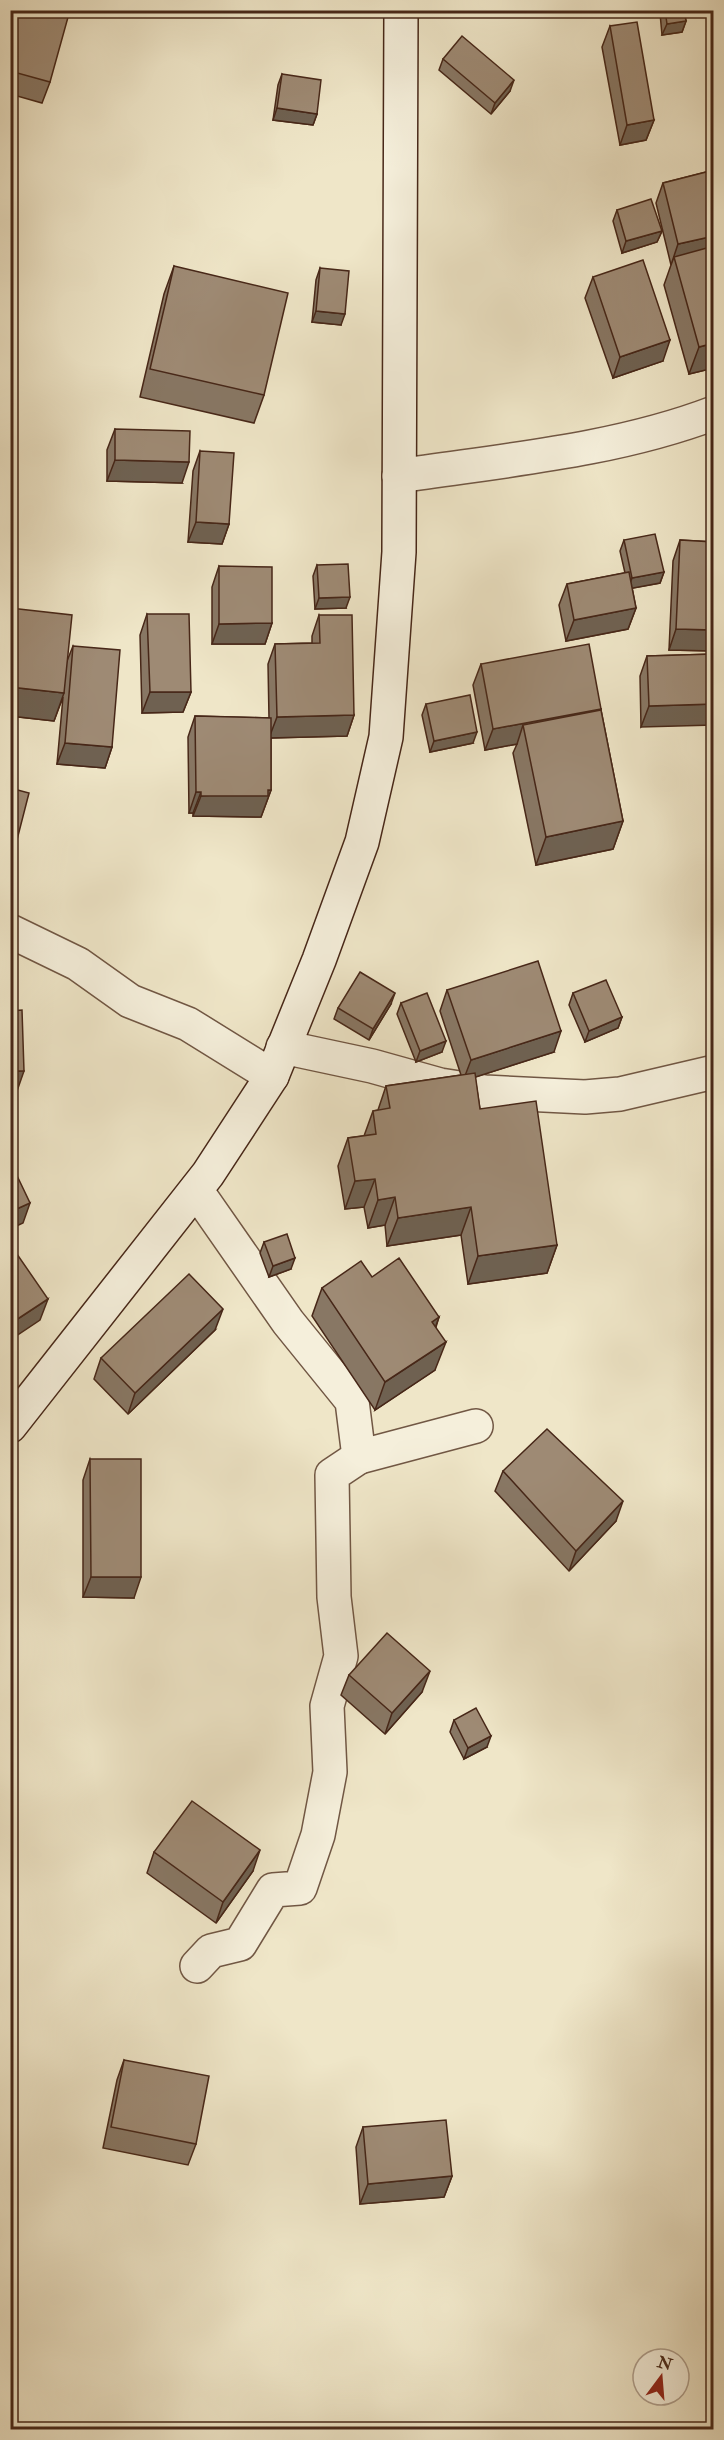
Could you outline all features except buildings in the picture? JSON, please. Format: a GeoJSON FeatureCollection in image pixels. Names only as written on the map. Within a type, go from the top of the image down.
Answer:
{"type":"FeatureCollection","features":[{"type":"Feature","properties":{"kind":"street"},"geometry":{"type":"LineString","coordinates":[[10,1426],[196,1190],[278,1061],[319,960],[362,842],[386,737],[399,552],[401,10]]}},
{"type":"Feature","properties":{"kind":"street"},"geometry":{"type":"LineString","coordinates":[[399,476],[615,441],[693,421],[714,413]]}},
{"type":"Feature","properties":{"kind":"street"},"geometry":{"type":"LineString","coordinates":[[10,931],[78,964],[130,1001],[278,1061],[372,1066],[440,1085],[484,1092],[585,1097],[620,1095],[714,1072]]}},
{"type":"Feature","properties":{"kind":"street"},"geometry":{"type":"LineString","coordinates":[[196,1190],[288,1322],[352,1401],[359,1457]]}},
{"type":"Feature","properties":{"kind":"street"},"geometry":{"type":"LineString","coordinates":[[197,1966],[211,1951],[240,1944],[273,1890],[300,1888],[318,1835],[330,1773],[327,1706],[341,1656],[334,1597],[332,1475],[359,1457],[476,1426]]}}]}
